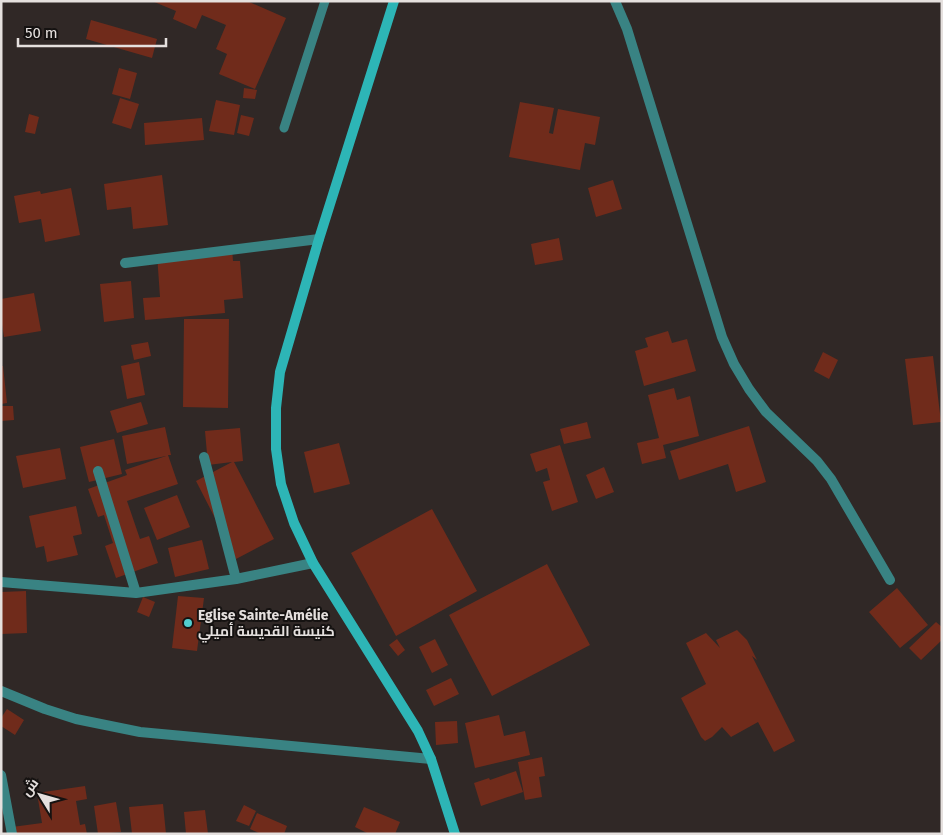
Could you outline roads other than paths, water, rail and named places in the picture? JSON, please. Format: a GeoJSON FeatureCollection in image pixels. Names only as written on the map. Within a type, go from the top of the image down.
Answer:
{"type":"FeatureCollection","features":[{"type":"Feature","properties":{"kind":"main road"},"geometry":{"type":"LineString","coordinates":[[394,1],[319,239],[280,372],[276,408],[276,448],[281,484],[294,524],[313,562],[418,731],[431,759],[455,834]]}},
{"type":"Feature","properties":{"kind":"street"},"geometry":{"type":"LineString","coordinates":[[615,1],[628,29],[722,337],[734,364],[748,390],[766,412],[828,474],[890,580]]}},
{"type":"Feature","properties":{"kind":"street"},"geometry":{"type":"LineString","coordinates":[[125,264],[319,239]]}},
{"type":"Feature","properties":{"kind":"street"},"geometry":{"type":"LineString","coordinates":[[204,457],[236,579]]}},
{"type":"Feature","properties":{"kind":"street"},"geometry":{"type":"LineString","coordinates":[[98,472],[136,593]]}},
{"type":"Feature","properties":{"kind":"street"},"geometry":{"type":"LineString","coordinates":[[1,582],[136,593],[236,579],[313,562]]}},
{"type":"Feature","properties":{"kind":"street"},"geometry":{"type":"LineString","coordinates":[[1,691],[76,719],[140,732],[431,759]]}},
{"type":"Feature","properties":{"kind":"street"},"geometry":{"type":"LineString","coordinates":[[1,775],[12,834]]}},
{"type":"Feature","properties":{"kind":"lane"},"geometry":{"type":"LineString","coordinates":[[284,128],[325,1]]}},
{"type":"Feature","properties":{"kind":"place","name":"Eglise Sainte-Amélie كنيسة القديسة أميلي"},"geometry":{"type":"Point","coordinates":[188,623]}}]}
